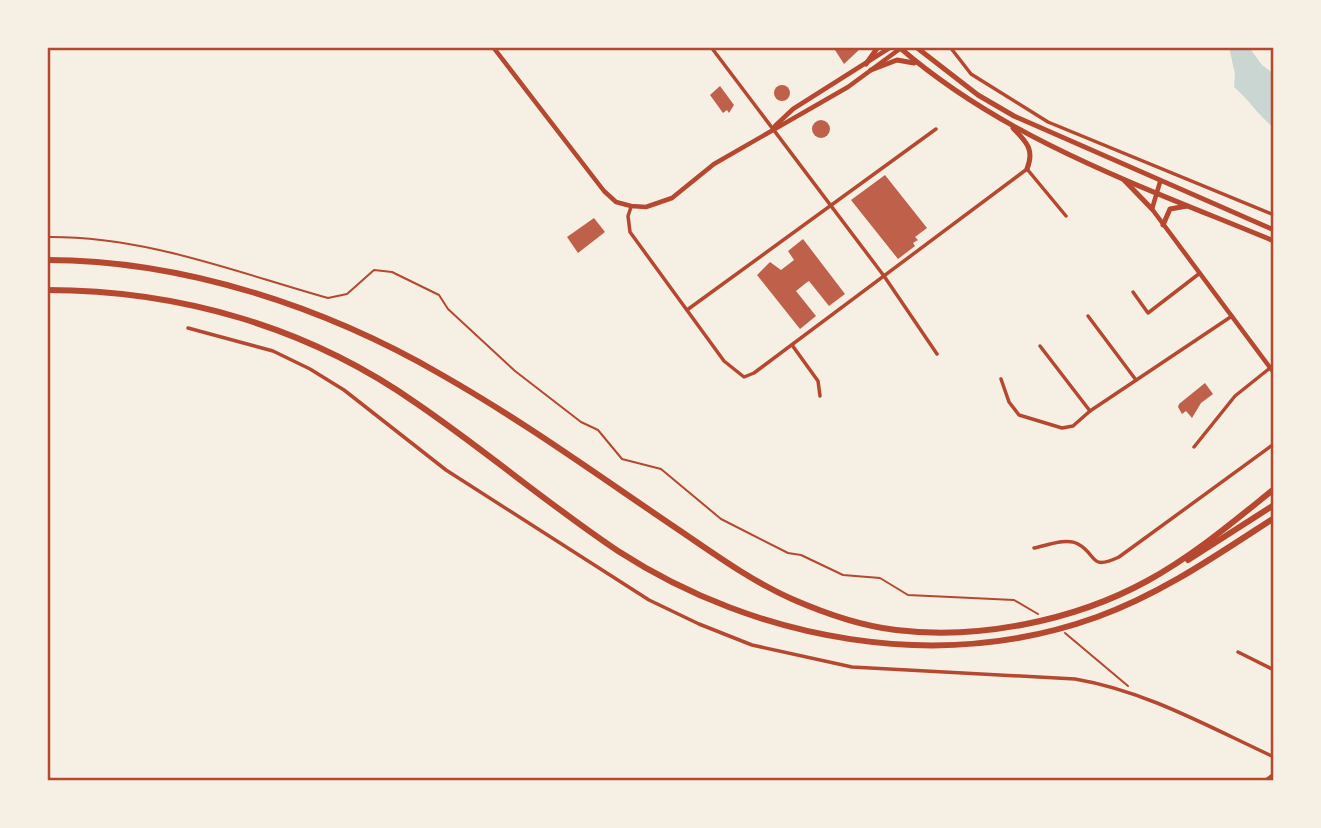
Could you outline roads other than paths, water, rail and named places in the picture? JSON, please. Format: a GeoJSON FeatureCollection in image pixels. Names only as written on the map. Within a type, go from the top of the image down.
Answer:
{"type":"FeatureCollection","features":[{"type":"Feature","properties":{"kind":"highway"},"geometry":{"type":"LineString","coordinates":[[866,64],[878,47]]}},
{"type":"Feature","properties":{"kind":"highway"},"geometry":{"type":"LineString","coordinates":[[916,47],[978,94],[1014,116],[1274,230]]}},
{"type":"Feature","properties":{"kind":"highway"},"geometry":{"type":"LineString","coordinates":[[925,47],[931,59]]}},
{"type":"Feature","properties":{"kind":"highway"},"geometry":{"type":"LineString","coordinates":[[901,48],[973,105],[1010,126],[1122,178],[1274,241]]}},
{"type":"Feature","properties":{"kind":"highway"},"geometry":{"type":"LineString","coordinates":[[871,70],[897,60],[909,60],[922,67]]}},
{"type":"Feature","properties":{"kind":"highway"},"geometry":{"type":"LineString","coordinates":[[1010,126],[1030,146],[1032,157],[1027,169]]}},
{"type":"Feature","properties":{"kind":"highway"},"geometry":{"type":"LineString","coordinates":[[1122,178],[1153,209]]}},
{"type":"Feature","properties":{"kind":"highway"},"geometry":{"type":"LineString","coordinates":[[1163,225],[1170,209],[1190,206]]}},
{"type":"Feature","properties":{"kind":"highway"},"geometry":{"type":"LineString","coordinates":[[47,260],[85,260],[132,266],[214,282],[289,305],[353,332],[440,373],[735,567],[789,598],[830,614],[896,630],[992,630],[1103,601],[1178,565],[1274,505]]}},
{"type":"Feature","properties":{"kind":"highway"},"geometry":{"type":"LineString","coordinates":[[47,290],[91,290],[144,296],[228,313],[342,357],[414,401],[618,550],[670,581],[727,608],[789,627],[841,638],[896,644],[969,644],[1058,629],[1079,623],[1173,583],[1274,518]]}},
{"type":"Feature","properties":{"kind":"highway"},"geometry":{"type":"LineString","coordinates":[[1146,582],[1213,538],[1274,489]]}},
{"type":"Feature","properties":{"kind":"street"},"geometry":{"type":"LineString","coordinates":[[492,47],[604,191],[616,202],[646,207],[672,198],[714,164],[771,129],[799,117],[901,48]]}},
{"type":"Feature","properties":{"kind":"street"},"geometry":{"type":"LineString","coordinates":[[711,47],[884,276],[937,354]]}},
{"type":"Feature","properties":{"kind":"street"},"geometry":{"type":"LineString","coordinates":[[771,129],[793,110],[891,47]]}},
{"type":"Feature","properties":{"kind":"street"},"geometry":{"type":"LineString","coordinates":[[950,47],[961,65],[971,74],[1048,122],[1274,215]]}},
{"type":"Feature","properties":{"kind":"street"},"geometry":{"type":"LineString","coordinates":[[687,310],[936,130]]}},
{"type":"Feature","properties":{"kind":"street"},"geometry":{"type":"LineString","coordinates":[[631,206],[628,216],[630,232],[724,361],[744,377],[754,373],[1027,169],[1066,216]]}},
{"type":"Feature","properties":{"kind":"street"},"geometry":{"type":"LineString","coordinates":[[1160,182],[1155,192],[1153,209],[1272,371],[1234,396],[1194,447]]}},
{"type":"Feature","properties":{"kind":"street"},"geometry":{"type":"LineString","coordinates":[[1133,292],[1148,313],[1200,273]]}},
{"type":"Feature","properties":{"kind":"street"},"geometry":{"type":"LineString","coordinates":[[1088,316],[1136,380]]}},
{"type":"Feature","properties":{"kind":"street"},"geometry":{"type":"LineString","coordinates":[[1001,379],[1010,402],[1019,415],[1062,428],[1073,426],[1090,411],[1232,316]]}},
{"type":"Feature","properties":{"kind":"street"},"geometry":{"type":"LineString","coordinates":[[188,328],[273,352],[310,369],[344,390],[446,470],[649,600],[710,628],[801,658],[852,667],[1075,679],[1135,693],[1274,757]]}},
{"type":"Feature","properties":{"kind":"street"},"geometry":{"type":"LineString","coordinates":[[792,345],[818,380],[820,396]]}},
{"type":"Feature","properties":{"kind":"street"},"geometry":{"type":"LineString","coordinates":[[1040,346],[1090,411]]}},
{"type":"Feature","properties":{"kind":"street"},"geometry":{"type":"LineString","coordinates":[[1034,548],[1069,542],[1078,544],[1094,562],[1105,564],[1119,557],[1274,444]]}},
{"type":"Feature","properties":{"kind":"street"},"geometry":{"type":"LineString","coordinates":[[1238,652],[1274,670]]}},
{"type":"Feature","properties":{"kind":"street"},"geometry":{"type":"LineString","coordinates":[[1265,781],[1274,774]]}}]}
